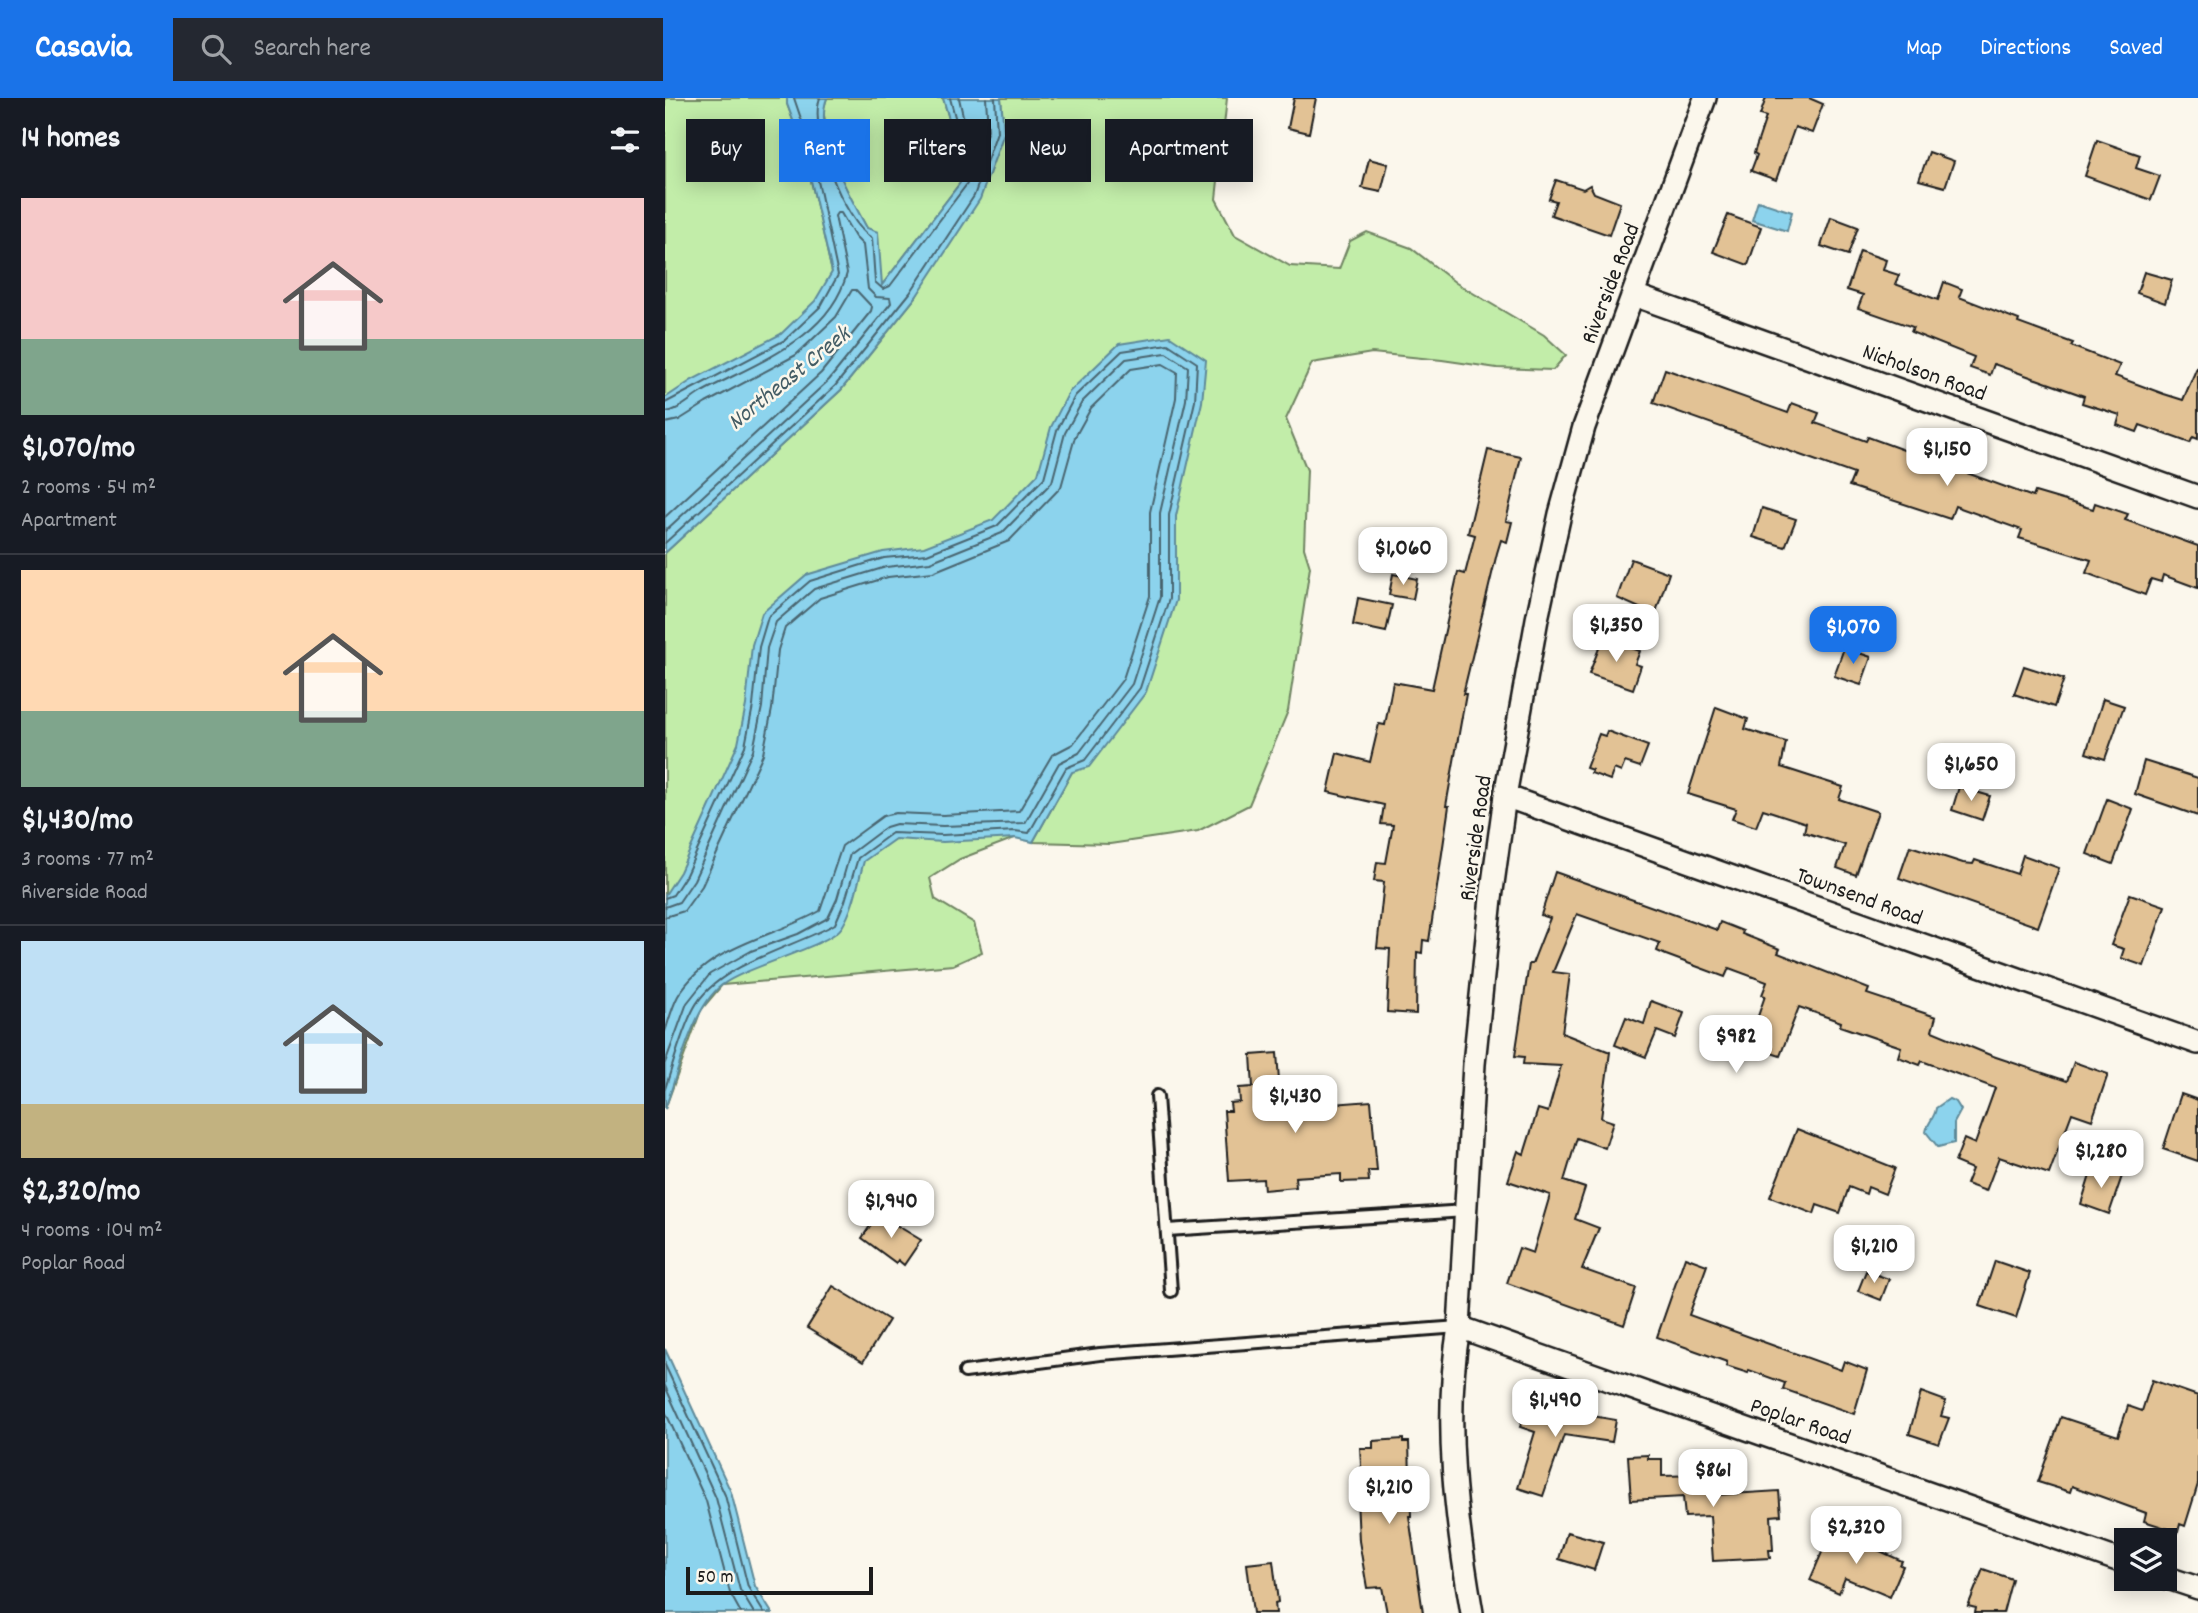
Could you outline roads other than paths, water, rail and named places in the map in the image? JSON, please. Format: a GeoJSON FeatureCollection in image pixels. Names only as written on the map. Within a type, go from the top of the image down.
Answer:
{"type":"FeatureCollection","features":[{"type":"Feature","properties":{"kind":"street","name":"Riverside Road"},"geometry":{"type":"LineString","coordinates":[[1472,1613],[1458,1516],[1453,1434],[1453,1363],[1459,1327],[1474,1064],[1491,898],[1505,796],[1537,619],[1560,514],[1584,427],[1706,98]]}},
{"type":"Feature","properties":{"kind":"street","name":"Nicholson Road"},"geometry":{"type":"LineString","coordinates":[[1635,295],[2198,497]]}},
{"type":"Feature","properties":{"kind":"street","name":"Townsend Road"},"geometry":{"type":"LineString","coordinates":[[1505,796],[2198,1043]]}},
{"type":"Feature","properties":{"kind":"street","name":"Poplar Road"},"geometry":{"type":"LineString","coordinates":[[1459,1327],[2114,1559]]}},
{"type":"Feature","properties":{"kind":"street"},"geometry":{"type":"LineString","coordinates":[[2177,1581],[2198,1588]]}},
{"type":"Feature","properties":{"kind":"lane"},"geometry":{"type":"LineString","coordinates":[[1157,1097],[1171,1291]]}},
{"type":"Feature","properties":{"kind":"lane"},"geometry":{"type":"LineString","coordinates":[[1167,1230],[1466,1211]]}},
{"type":"Feature","properties":{"kind":"lane"},"geometry":{"type":"LineString","coordinates":[[965,1372],[1100,1354],[1459,1327]]}},
{"type":"Feature","properties":{"kind":"water","name":"Northeast Creek"},"geometry":{"type":"Polygon","coordinates":[[[787,98],[827,98],[824,119],[793,119],[787,98]]]}},
{"type":"Feature","properties":{"kind":"water","name":"Northeast Creek"},"geometry":{"type":"Polygon","coordinates":[[[943,98],[1001,98],[1004,133],[991,169],[991,119],[949,119],[943,98]]]}},
{"type":"Feature","properties":{"kind":"water","name":"Northeast Creek"},"geometry":{"type":"Polygon","coordinates":[[[811,182],[843,182],[867,228],[878,232],[882,285],[960,182],[986,182],[980,199],[916,297],[841,390],[665,553],[665,398],[692,380],[781,334],[815,301],[832,272],[811,182]]]}},
{"type":"Feature","properties":{"kind":"water"},"geometry":{"type":"Polygon","coordinates":[[[1758,201],[1792,212],[1787,231],[1752,220],[1758,201]]]}},
{"type":"Feature","properties":{"kind":"water"},"geometry":{"type":"Polygon","coordinates":[[[1170,336],[1206,360],[1202,402],[1176,516],[1176,600],[1146,692],[1089,767],[1072,772],[1033,842],[1015,838],[943,842],[895,839],[864,861],[850,912],[842,927],[822,941],[734,978],[711,995],[687,1042],[665,1109],[665,895],[680,872],[738,744],[746,705],[752,645],[762,613],[806,575],[883,552],[924,547],[993,520],[1038,474],[1051,427],[1069,392],[1119,344],[1170,336]]]}},
{"type":"Feature","properties":{"kind":"water"},"geometry":{"type":"Polygon","coordinates":[[[1949,1099],[1956,1102],[1961,1110],[1954,1123],[1954,1143],[1938,1147],[1926,1132],[1936,1108],[1949,1099]]]}},
{"type":"Feature","properties":{"kind":"water"},"geometry":{"type":"Polygon","coordinates":[[[665,1349],[731,1492],[755,1586],[772,1613],[665,1613],[665,1349]]]}}]}
